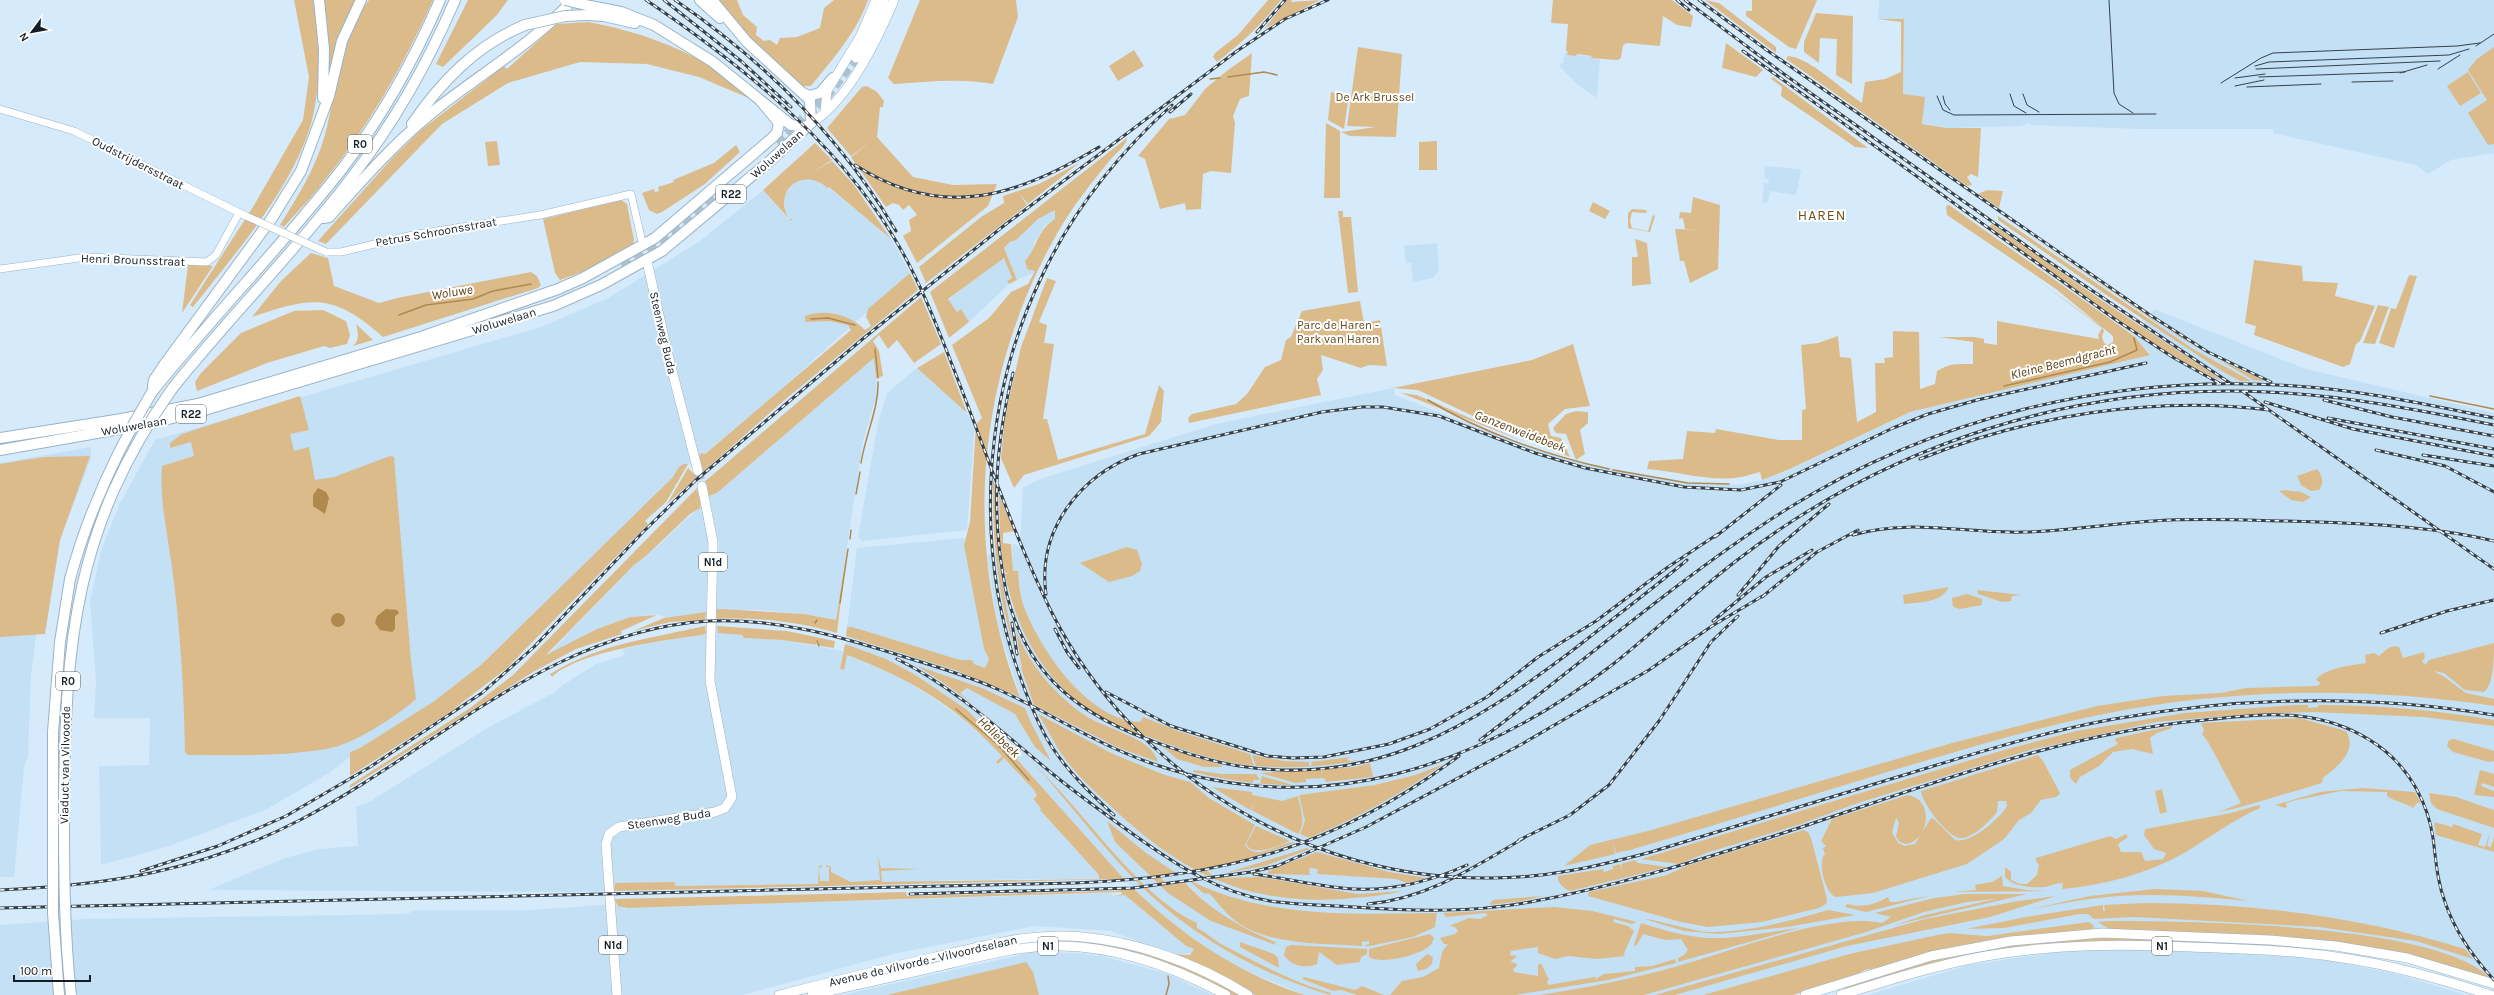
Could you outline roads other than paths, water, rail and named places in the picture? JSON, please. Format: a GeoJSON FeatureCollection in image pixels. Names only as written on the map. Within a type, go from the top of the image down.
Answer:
{"type":"FeatureCollection","features":[{"type":"Feature","properties":{"kind":"highway"},"geometry":{"type":"LineString","coordinates":[[315,135],[322,105],[325,68],[319,0]]}},
{"type":"Feature","properties":{"kind":"highway"},"geometry":{"type":"LineString","coordinates":[[152,392],[154,380],[164,365],[291,190],[315,135],[329,96],[342,41],[362,0]]}},
{"type":"Feature","properties":{"kind":"highway","name":"R0"},"geometry":{"type":"LineString","coordinates":[[152,392],[186,350],[342,169],[380,115],[404,74],[440,0]]}},
{"type":"Feature","properties":{"kind":"highway","name":"R0"},"geometry":{"type":"LineString","coordinates":[[319,218],[353,177],[395,117],[419,75],[455,0]]}},
{"type":"Feature","properties":{"kind":"highway"},"geometry":{"type":"LineString","coordinates":[[564,0],[588,10]]}},
{"type":"Feature","properties":{"kind":"highway"},"geometry":{"type":"LineString","coordinates":[[401,139],[438,107],[552,22],[573,0]]}},
{"type":"Feature","properties":{"kind":"highway"},"geometry":{"type":"LineString","coordinates":[[700,0],[803,93],[812,105],[809,125],[791,125],[768,104],[760,100]]}},
{"type":"Feature","properties":{"kind":"highway"},"geometry":{"type":"LineString","coordinates":[[712,0],[747,42]]}},
{"type":"Feature","properties":{"kind":"highway"},"geometry":{"type":"LineString","coordinates":[[319,218],[329,217],[401,139],[442,85],[465,61],[496,39],[526,25],[588,10],[621,12],[654,25],[713,62],[760,100],[779,123],[775,140]]}},
{"type":"Feature","properties":{"kind":"highway"},"geometry":{"type":"LineString","coordinates":[[803,93],[809,96],[817,94],[833,78]]}},
{"type":"Feature","properties":{"kind":"highway","name":"Woluwelaan"},"geometry":{"type":"LineString","coordinates":[[0,450],[148,424],[201,411],[546,308],[601,285],[647,261],[690,229],[809,125]]}},
{"type":"Feature","properties":{"kind":"highway","name":"Woluwelaan"},"geometry":{"type":"LineString","coordinates":[[722,191],[775,140]]}},
{"type":"Feature","properties":{"kind":"highway","name":"Woluwelaan"},"geometry":{"type":"LineString","coordinates":[[478,319],[577,281],[644,246],[684,216],[775,140]]}},
{"type":"Feature","properties":{"kind":"highway","name":"Viaduct van Vilvoorde"},"geometry":{"type":"LineString","coordinates":[[71,995],[65,919],[64,766],[67,689],[76,609],[90,552],[107,504],[136,444],[172,389],[217,334],[319,218]]}},
{"type":"Feature","properties":{"kind":"highway","name":"Steenweg Buda"},"geometry":{"type":"LineString","coordinates":[[644,246],[647,261]]}},
{"type":"Feature","properties":{"kind":"highway","name":"Woluwelaan"},"geometry":{"type":"LineString","coordinates":[[0,438],[122,419],[198,404],[478,319],[523,307],[595,278],[621,265]]}},
{"type":"Feature","properties":{"kind":"highway","name":"Viaduct van Vilvoorde"},"geometry":{"type":"LineString","coordinates":[[59,995],[53,913],[53,732],[60,642],[67,596],[78,553],[99,493],[109,470],[152,392]]}},
{"type":"Feature","properties":{"kind":"main road"},"geometry":{"type":"LineString","coordinates":[[825,111],[825,96],[833,78],[860,37],[876,0]]}},
{"type":"Feature","properties":{"kind":"main road"},"geometry":{"type":"LineString","coordinates":[[856,58],[872,28],[884,0]]}},
{"type":"Feature","properties":{"kind":"main road","name":"Woluwelaan"},"geometry":{"type":"LineString","coordinates":[[809,125],[825,111],[857,73],[874,43],[894,0]]}},
{"type":"Feature","properties":{"kind":"main road","name":"Steenweg Buda"},"geometry":{"type":"LineString","coordinates":[[647,261],[665,344],[698,471]]}},
{"type":"Feature","properties":{"kind":"main road","name":"Steenweg Buda"},"geometry":{"type":"LineString","coordinates":[[617,995],[611,896],[606,844],[609,834],[619,827],[716,812],[728,805],[732,794],[710,681],[713,542],[702,486]]}},
{"type":"Feature","properties":{"kind":"main road","name":"N1"},"geometry":{"type":"LineString","coordinates":[[1805,995],[1931,956],[2011,941],[2102,933],[2270,940],[2326,945],[2407,958],[2494,984]]}},
{"type":"Feature","properties":{"kind":"main road","name":"Avenue de Vilvorde - Vilvoordselaan"},"geometry":{"type":"LineString","coordinates":[[779,995],[1011,940],[1065,936],[1101,940],[1158,954],[1208,972],[1248,995]]}},
{"type":"Feature","properties":{"kind":"main road","name":"N1"},"geometry":{"type":"LineString","coordinates":[[1841,995],[1910,974],[1987,956],[2056,947],[2124,944],[2279,951],[2337,957],[2404,970],[2491,995]]}},
{"type":"Feature","properties":{"kind":"main road","name":"Avenue de Vilvorde - Vilvoordselaan"},"geometry":{"type":"LineString","coordinates":[[812,995],[1016,949],[1060,946],[1095,949],[1138,959],[1184,975],[1226,995]]}},
{"type":"Feature","properties":{"kind":"street","name":"Oudstrijdersstraat"},"geometry":{"type":"LineString","coordinates":[[0,109],[74,131],[246,216]]}},
{"type":"Feature","properties":{"kind":"street","name":"Steenweg Buda"},"geometry":{"type":"LineString","coordinates":[[631,194],[644,246]]}},
{"type":"Feature","properties":{"kind":"street","name":"Petrus Schroonsstraat"},"geometry":{"type":"LineString","coordinates":[[246,216],[326,252],[341,252],[417,234],[540,215],[631,194]]}},
{"type":"Feature","properties":{"kind":"street","name":"Henri Brounsstraat"},"geometry":{"type":"LineString","coordinates":[[0,269],[86,258],[206,262],[216,255],[239,212]]}},
{"type":"Feature","properties":{"kind":"waterway"},"geometry":{"type":"LineString","coordinates":[[1228,77],[1264,72],[1277,75]]}},
{"type":"Feature","properties":{"kind":"waterway"},"geometry":{"type":"LineString","coordinates":[[1210,79],[1220,78]]}},
{"type":"Feature","properties":{"kind":"waterway","name":"Woluwe"},"geometry":{"type":"LineString","coordinates":[[399,315],[426,305],[473,299],[493,291],[531,284]]}},
{"type":"Feature","properties":{"kind":"waterway"},"geometry":{"type":"LineString","coordinates":[[811,319],[828,318],[855,325]]}},
{"type":"Feature","properties":{"kind":"waterway","name":"Kleine Beemdgracht"},"geometry":{"type":"LineString","coordinates":[[2004,386],[2110,362],[2137,350],[2134,338]]}},
{"type":"Feature","properties":{"kind":"waterway"},"geometry":{"type":"LineString","coordinates":[[875,349],[878,378]]}},
{"type":"Feature","properties":{"kind":"waterway"},"geometry":{"type":"LineString","coordinates":[[861,463],[874,412],[878,392],[878,382]]}},
{"type":"Feature","properties":{"kind":"waterway"},"geometry":{"type":"LineString","coordinates":[[2430,396],[2494,409]]}},
{"type":"Feature","properties":{"kind":"waterway","name":"Ganzenweidebeek"},"geometry":{"type":"LineString","coordinates":[[1428,400],[1448,412],[1516,442],[1586,464],[1609,469]]}},
{"type":"Feature","properties":{"kind":"waterway","name":"Ganzenweidebeek"},"geometry":{"type":"LineString","coordinates":[[1613,470],[1688,483],[1729,484]]}},
{"type":"Feature","properties":{"kind":"waterway"},"geometry":{"type":"LineString","coordinates":[[856,494],[860,472]]}},
{"type":"Feature","properties":{"kind":"waterway"},"geometry":{"type":"LineString","coordinates":[[850,539],[851,530]]}},
{"type":"Feature","properties":{"kind":"waterway"},"geometry":{"type":"LineString","coordinates":[[840,603],[848,549]]}},
{"type":"Feature","properties":{"kind":"waterway"},"geometry":{"type":"LineString","coordinates":[[817,641],[819,646]]}},
{"type":"Feature","properties":{"kind":"waterway","name":"Hollebeek"},"geometry":{"type":"LineString","coordinates":[[956,709],[998,745],[1029,780]]}},
{"type":"Feature","properties":{"kind":"waterway"},"geometry":{"type":"LineString","coordinates":[[1166,995],[1169,984],[1168,976]]}},
{"type":"Feature","properties":{"kind":"tunnel"},"geometry":{"type":"LineString","coordinates":[[777,143],[828,95],[856,58]]}},
{"type":"Feature","properties":{"kind":"tunnel"},"geometry":{"type":"LineString","coordinates":[[621,265],[674,230],[722,191]]}},
{"type":"Feature","properties":{"kind":"tunnel"},"geometry":{"type":"LineString","coordinates":[[698,471],[702,486]]}},
{"type":"Feature","properties":{"kind":"tram line"},"geometry":{"type":"LineString","coordinates":[[2109,0],[2114,93],[2119,104],[2133,113]]}},
{"type":"Feature","properties":{"kind":"tram line"},"geometry":{"type":"LineString","coordinates":[[2476,46],[2494,34]]}},
{"type":"Feature","properties":{"kind":"tram line"},"geometry":{"type":"LineString","coordinates":[[2221,83],[2261,58],[2273,53],[2457,46],[2480,43]]}},
{"type":"Feature","properties":{"kind":"tram line"},"geometry":{"type":"LineString","coordinates":[[2255,66],[2269,62],[2449,55],[2469,49]]}},
{"type":"Feature","properties":{"kind":"tram line"},"geometry":{"type":"LineString","coordinates":[[2438,69],[2460,55]]}},
{"type":"Feature","properties":{"kind":"tram line"},"geometry":{"type":"LineString","coordinates":[[2256,69],[2440,61]]}},
{"type":"Feature","properties":{"kind":"tram line"},"geometry":{"type":"LineString","coordinates":[[2400,73],[2427,65]]}},
{"type":"Feature","properties":{"kind":"tram line"},"geometry":{"type":"LineString","coordinates":[[2259,77],[2405,72]]}},
{"type":"Feature","properties":{"kind":"tram line"},"geometry":{"type":"LineString","coordinates":[[2235,78],[2265,74]]}},
{"type":"Feature","properties":{"kind":"tram line"},"geometry":{"type":"LineString","coordinates":[[2235,86],[2264,80]]}},
{"type":"Feature","properties":{"kind":"tram line"},"geometry":{"type":"LineString","coordinates":[[2352,82],[2393,81]]}},
{"type":"Feature","properties":{"kind":"tram line"},"geometry":{"type":"LineString","coordinates":[[2247,87],[2321,84]]}},
{"type":"Feature","properties":{"kind":"tram line"},"geometry":{"type":"LineString","coordinates":[[2010,94],[2014,106],[2026,113]]}},
{"type":"Feature","properties":{"kind":"tram line"},"geometry":{"type":"LineString","coordinates":[[2023,94],[2027,105],[2039,112]]}},
{"type":"Feature","properties":{"kind":"tram line"},"geometry":{"type":"LineString","coordinates":[[1937,96],[1943,110],[1954,115],[2156,114]]}},
{"type":"Feature","properties":{"kind":"tram line"},"geometry":{"type":"LineString","coordinates":[[1943,96],[1945,104],[1950,110]]}},
{"type":"Feature","properties":{"kind":"railway"},"geometry":{"type":"LineString","coordinates":[[646,0],[716,50],[782,105],[843,167],[893,236],[910,266],[932,313],[1024,552],[1052,613],[1087,671],[1130,724],[1179,769],[1234,808],[1294,838],[1358,861],[1424,874],[1492,878],[1533,876],[1573,870],[1651,852],[1982,751],[2061,730],[2114,719],[2208,706],[2304,701],[2351,701],[2399,704],[2447,708],[2494,715]]}},
{"type":"Feature","properties":{"kind":"railway"},"geometry":{"type":"LineString","coordinates":[[664,0],[741,61],[791,107]]}},
{"type":"Feature","properties":{"kind":"railway"},"geometry":{"type":"LineString","coordinates":[[675,0],[739,49],[770,75],[798,103],[851,164],[896,231]]}},
{"type":"Feature","properties":{"kind":"railway"},"geometry":{"type":"LineString","coordinates":[[1257,32],[1285,0]]}},
{"type":"Feature","properties":{"kind":"railway"},"geometry":{"type":"LineString","coordinates":[[141,871],[218,846],[286,816],[370,767],[482,693],[534,647],[642,533],[695,481],[865,337],[1006,224],[1237,51],[1285,19],[1328,0]]}},
{"type":"Feature","properties":{"kind":"railway"},"geometry":{"type":"LineString","coordinates":[[1677,0],[1689,10]]}},
{"type":"Feature","properties":{"kind":"railway"},"geometry":{"type":"LineString","coordinates":[[1685,0],[1788,77],[2045,259],[2230,383]]}},
{"type":"Feature","properties":{"kind":"railway"},"geometry":{"type":"LineString","coordinates":[[1699,0],[1768,51],[2150,315],[2208,352],[2271,382]]}},
{"type":"Feature","properties":{"kind":"railway"},"geometry":{"type":"LineString","coordinates":[[1743,51],[2116,320],[2174,358],[2219,383]]}},
{"type":"Feature","properties":{"kind":"railway"},"geometry":{"type":"LineString","coordinates":[[1170,112],[1191,94]]}},
{"type":"Feature","properties":{"kind":"railway"},"geometry":{"type":"LineString","coordinates":[[1114,815],[1073,774],[1052,747],[1039,723],[1022,682],[1006,632],[996,581],[991,529],[991,477],[996,425],[1007,373],[1022,324],[1042,276],[1068,228],[1098,184],[1133,143],[1172,105]]}},
{"type":"Feature","properties":{"kind":"railway"},"geometry":{"type":"LineString","coordinates":[[855,165],[887,182],[918,193],[949,197],[979,196],[1009,189],[1039,179],[1099,147]]}},
{"type":"Feature","properties":{"kind":"railway"},"geometry":{"type":"LineString","coordinates":[[1046,594],[1045,570],[1048,548],[1056,527],[1067,508],[1081,491],[1098,476],[1118,463],[1139,454],[1322,412],[1362,407],[1383,407],[1439,416],[1535,453],[1585,468],[1684,487],[1741,490],[1780,482],[1893,428],[1928,414],[1977,400],[2146,363]]}},
{"type":"Feature","properties":{"kind":"railway"},"geometry":{"type":"LineString","coordinates":[[1006,591],[998,537],[997,482],[1002,427],[1013,373]]}},
{"type":"Feature","properties":{"kind":"railway"},"geometry":{"type":"LineString","coordinates":[[1480,740],[1663,597],[1700,569],[1776,516],[1835,481],[1896,452],[1959,428],[2025,409],[2091,395],[2159,387],[2227,384],[2295,386],[2345,391],[2494,418]]}},
{"type":"Feature","properties":{"kind":"railway"},"geometry":{"type":"LineString","coordinates":[[2242,391],[2494,569]]}},
{"type":"Feature","properties":{"kind":"railway"},"geometry":{"type":"LineString","coordinates":[[0,890],[40,888],[117,879],[191,863],[227,852],[300,820],[350,792],[496,698],[546,669],[597,646],[652,629],[709,621],[760,623],[810,630],[942,668],[997,689],[1118,750],[1185,774],[1255,786],[1326,786],[1361,781],[1425,766],[1482,744],[1536,716],[1588,683],[1612,665],[1736,561],[1794,520],[1856,484],[1920,454],[1986,429],[2055,411],[2125,398],[2196,392],[2267,392],[2324,396],[2409,409],[2494,425]]}},
{"type":"Feature","properties":{"kind":"railway"},"geometry":{"type":"LineString","coordinates":[[2324,400],[2392,417],[2494,436]]}},
{"type":"Feature","properties":{"kind":"railway"},"geometry":{"type":"LineString","coordinates":[[2265,402],[2353,429],[2494,456]]}},
{"type":"Feature","properties":{"kind":"railway"},"geometry":{"type":"LineString","coordinates":[[1920,459],[2003,431],[2091,413],[2181,405],[2225,406],[2269,410]]}},
{"type":"Feature","properties":{"kind":"railway"},"geometry":{"type":"LineString","coordinates":[[2328,418],[2494,449]]}},
{"type":"Feature","properties":{"kind":"railway"},"geometry":{"type":"LineString","coordinates":[[2376,450],[2445,466],[2494,492]]}},
{"type":"Feature","properties":{"kind":"railway"},"geometry":{"type":"LineString","coordinates":[[2423,455],[2494,466]]}},
{"type":"Feature","properties":{"kind":"railway"},"geometry":{"type":"LineString","coordinates":[[1715,537],[1781,485]]}},
{"type":"Feature","properties":{"kind":"railway"},"geometry":{"type":"LineString","coordinates":[[1738,595],[1779,546],[1829,504]]}},
{"type":"Feature","properties":{"kind":"railway"},"geometry":{"type":"LineString","coordinates":[[1853,535],[1874,530],[1917,527],[2024,532],[2153,521],[2219,520],[2390,526],[2442,531],[2494,541]]}},
{"type":"Feature","properties":{"kind":"railway"},"geometry":{"type":"LineString","coordinates":[[1762,597],[1817,552],[1858,530]]}},
{"type":"Feature","properties":{"kind":"railway"},"geometry":{"type":"LineString","coordinates":[[1106,692],[1171,726],[1267,756],[1293,758],[1324,757],[1389,744],[1430,729],[1487,697],[1538,657],[1596,621],[1668,567],[1718,534]]}},
{"type":"Feature","properties":{"kind":"railway"},"geometry":{"type":"LineString","coordinates":[[1713,621],[1766,577],[1812,550]]}},
{"type":"Feature","properties":{"kind":"railway"},"geometry":{"type":"LineString","coordinates":[[1005,587],[1013,615],[1024,640],[1037,662],[1053,682],[1072,699],[1093,713],[1144,738],[1203,758],[1239,766],[1288,770],[1333,768],[1377,759],[1418,745],[1458,726],[1497,704],[1535,678],[1687,560]]}},
{"type":"Feature","properties":{"kind":"railway"},"geometry":{"type":"LineString","coordinates":[[910,894],[1133,888],[1251,872],[1277,866],[1366,827],[1522,744],[1649,670],[1712,626],[1766,594]]}},
{"type":"Feature","properties":{"kind":"railway"},"geometry":{"type":"LineString","coordinates":[[2381,633],[2447,611],[2494,600]]}},
{"type":"Feature","properties":{"kind":"railway"},"geometry":{"type":"LineString","coordinates":[[1519,840],[1570,815],[1609,785],[1659,721],[1711,642],[1738,616]]}},
{"type":"Feature","properties":{"kind":"railway"},"geometry":{"type":"LineString","coordinates":[[1012,623],[1017,654]]}},
{"type":"Feature","properties":{"kind":"railway"},"geometry":{"type":"LineString","coordinates":[[1055,629],[1067,652],[1079,668]]}},
{"type":"Feature","properties":{"kind":"railway"},"geometry":{"type":"LineString","coordinates":[[897,659],[919,671],[979,712],[1054,775],[1095,807],[1152,848],[1183,868],[1199,876],[1233,891],[1270,901],[1398,909],[1442,910],[1508,906],[1592,889],[1714,855],[1986,766],[2094,738],[2149,727],[2247,716],[2289,715],[2317,719],[2344,727],[2369,740],[2394,759],[2410,779],[2417,790],[2431,825],[2440,886],[2449,913],[2465,944],[2494,980]]}},
{"type":"Feature","properties":{"kind":"railway"},"geometry":{"type":"LineString","coordinates":[[0,908],[1074,883],[1128,880],[1180,874],[1230,864],[1277,851],[1324,834],[1369,813],[1414,787],[1459,756]]}},
{"type":"Feature","properties":{"kind":"railway"},"geometry":{"type":"LineString","coordinates":[[1368,904],[1390,901],[1430,889],[1468,870],[1524,838]]}},
{"type":"Feature","properties":{"kind":"railway"},"geometry":{"type":"LineString","coordinates":[[1254,874],[1331,887],[1374,889],[1390,888],[1421,882],[1467,865]]}},
{"type":"Feature","properties":{"kind":"district","name":"HAREN"},"geometry":{"type":"Point","coordinates":[1822,215]}},
{"type":"Feature","properties":{"kind":"park label","name":"De Ark Brussel"},"geometry":{"type":"Point","coordinates":[1375,97]}},
{"type":"Feature","properties":{"kind":"park label","name":"Parc de Haren - Park van Haren"},"geometry":{"type":"Point","coordinates":[1338,332]}}]}
